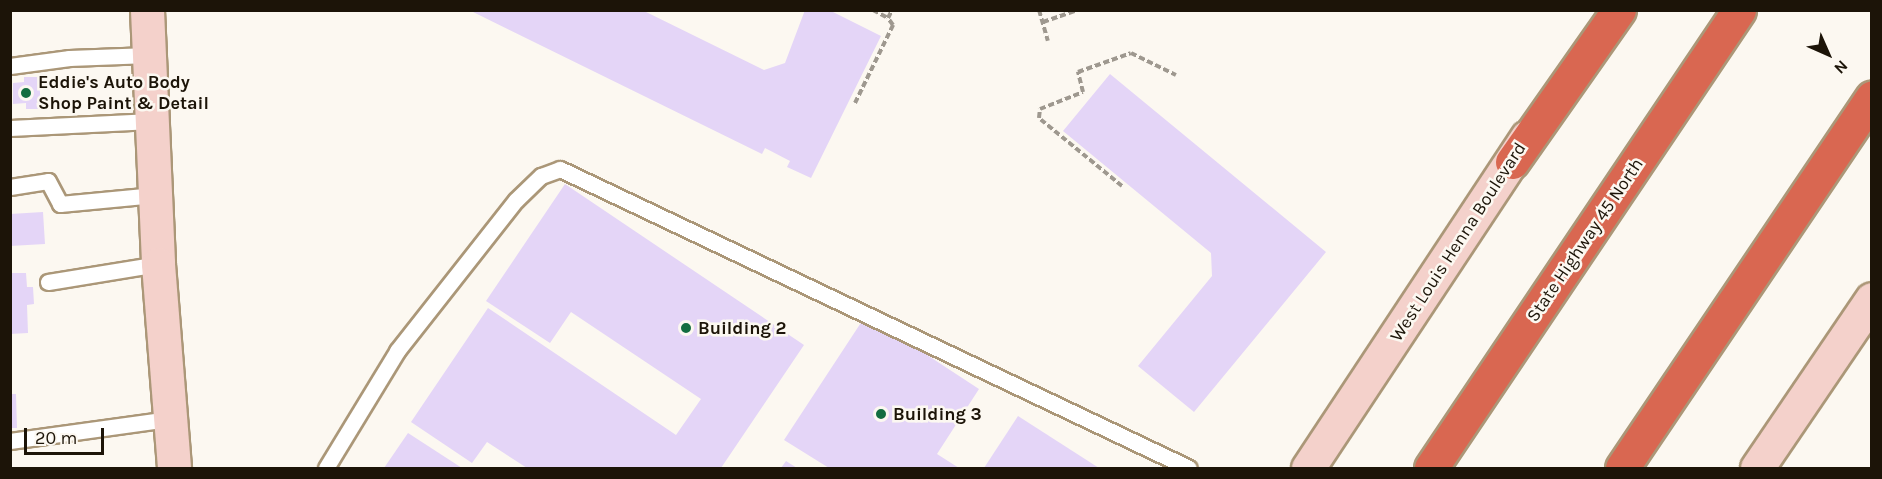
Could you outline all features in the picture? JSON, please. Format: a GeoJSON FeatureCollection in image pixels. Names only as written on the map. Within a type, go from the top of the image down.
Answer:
{"type":"FeatureCollection","features":[{"type":"Feature","properties":{"kind":"highway"},"geometry":{"type":"LineString","coordinates":[[1512,162],[1619,10]]}},
{"type":"Feature","properties":{"kind":"highway","name":"State Highway 45 North"},"geometry":{"type":"LineString","coordinates":[[1431,468],[1739,10]]}},
{"type":"Feature","properties":{"kind":"highway"},"geometry":{"type":"LineString","coordinates":[[1622,468],[1872,98]]}},
{"type":"Feature","properties":{"kind":"main road"},"geometry":{"type":"LineString","coordinates":[[147,10],[158,264],[174,468]]}},
{"type":"Feature","properties":{"kind":"main road","name":"West Louis Henna Boulevard"},"geometry":{"type":"LineString","coordinates":[[1308,468],[1512,162],[1600,10]]}},
{"type":"Feature","properties":{"kind":"main road"},"geometry":{"type":"LineString","coordinates":[[1756,468],[1872,299]]}},
{"type":"Feature","properties":{"kind":"lane"},"geometry":{"type":"LineString","coordinates":[[10,66],[69,58],[149,55]]}},
{"type":"Feature","properties":{"kind":"lane"},"geometry":{"type":"LineString","coordinates":[[10,128],[152,121]]}},
{"type":"Feature","properties":{"kind":"lane"},"geometry":{"type":"LineString","coordinates":[[326,468],[397,351],[516,200],[541,176],[560,169],[1189,468]]}},
{"type":"Feature","properties":{"kind":"lane"},"geometry":{"type":"LineString","coordinates":[[10,187],[48,181],[60,204],[155,195]]}},
{"type":"Feature","properties":{"kind":"lane"},"geometry":{"type":"LineString","coordinates":[[48,282],[158,264]]}},
{"type":"Feature","properties":{"kind":"lane"},"geometry":{"type":"LineString","coordinates":[[10,441],[169,419]]}},
{"type":"Feature","properties":{"kind":"path"},"geometry":{"type":"LineString","coordinates":[[855,103],[893,26],[888,18],[873,10]]}},
{"type":"Feature","properties":{"kind":"path"},"geometry":{"type":"LineString","coordinates":[[888,18],[892,10]]}},
{"type":"Feature","properties":{"kind":"path"},"geometry":{"type":"LineString","coordinates":[[1039,10],[1048,41]]}},
{"type":"Feature","properties":{"kind":"path"},"geometry":{"type":"LineString","coordinates":[[1043,22],[1078,10]]}},
{"type":"Feature","properties":{"kind":"path"},"geometry":{"type":"LineString","coordinates":[[1122,186],[1039,118],[1040,109],[1083,92],[1078,72],[1131,54],[1176,75]]}},
{"type":"Feature","properties":{"kind":"building"},"geometry":{"type":"Polygon","coordinates":[[[469,10],[642,10],[764,70],[785,63],[805,10],[829,10],[881,36],[811,178],[787,167],[790,161],[765,148],[762,154],[469,10]]]}},
{"type":"Feature","properties":{"kind":"building"},"geometry":{"type":"Polygon","coordinates":[[[1110,74],[1326,252],[1194,412],[1138,366],[1212,276],[1211,253],[1063,131],[1110,74]]]}},
{"type":"Feature","properties":{"kind":"building","name":"Eddie's Auto Body Shop Paint & Detail"},"geometry":{"type":"Polygon","coordinates":[[[24,77],[39,77],[41,109],[26,109],[26,103],[13,104],[13,83],[24,82],[24,77]]]}},
{"type":"Feature","properties":{"kind":"building","name":"Building 2"},"geometry":{"type":"Polygon","coordinates":[[[565,184],[804,345],[721,468],[527,468],[487,442],[472,463],[411,422],[488,308],[676,435],[701,399],[571,312],[550,343],[486,301],[565,184]]]}},
{"type":"Feature","properties":{"kind":"building"},"geometry":{"type":"Polygon","coordinates":[[[43,212],[45,244],[10,246],[10,214],[43,212]]]}},
{"type":"Feature","properties":{"kind":"building"},"geometry":{"type":"Polygon","coordinates":[[[10,273],[26,273],[27,287],[33,287],[34,304],[27,305],[28,333],[10,334],[10,273]]]}},
{"type":"Feature","properties":{"kind":"building","name":"Building 3"},"geometry":{"type":"Polygon","coordinates":[[[866,315],[979,389],[937,454],[959,468],[829,468],[784,440],[866,315]]]}},
{"type":"Feature","properties":{"kind":"building"},"geometry":{"type":"Polygon","coordinates":[[[10,394],[16,394],[17,428],[10,428],[10,394]]]}},
{"type":"Feature","properties":{"kind":"building","name":"Building 3"},"geometry":{"type":"Polygon","coordinates":[[[1018,416],[1099,468],[984,468],[1018,416]]]}},
{"type":"Feature","properties":{"kind":"building"},"geometry":{"type":"Polygon","coordinates":[[[408,433],[462,468],[384,468],[408,433]]]}},
{"type":"Feature","properties":{"kind":"building"},"geometry":{"type":"Polygon","coordinates":[[[786,461],[797,468],[781,468],[786,461]]]}},
{"type":"Feature","properties":{"kind":"place","name":"Eddie's Auto Body Shop Paint & Detail"},"geometry":{"type":"Point","coordinates":[26,93]}},
{"type":"Feature","properties":{"kind":"place","name":"Building 2"},"geometry":{"type":"Point","coordinates":[686,328]}},
{"type":"Feature","properties":{"kind":"place","name":"Building 3"},"geometry":{"type":"Point","coordinates":[881,414]}}]}
